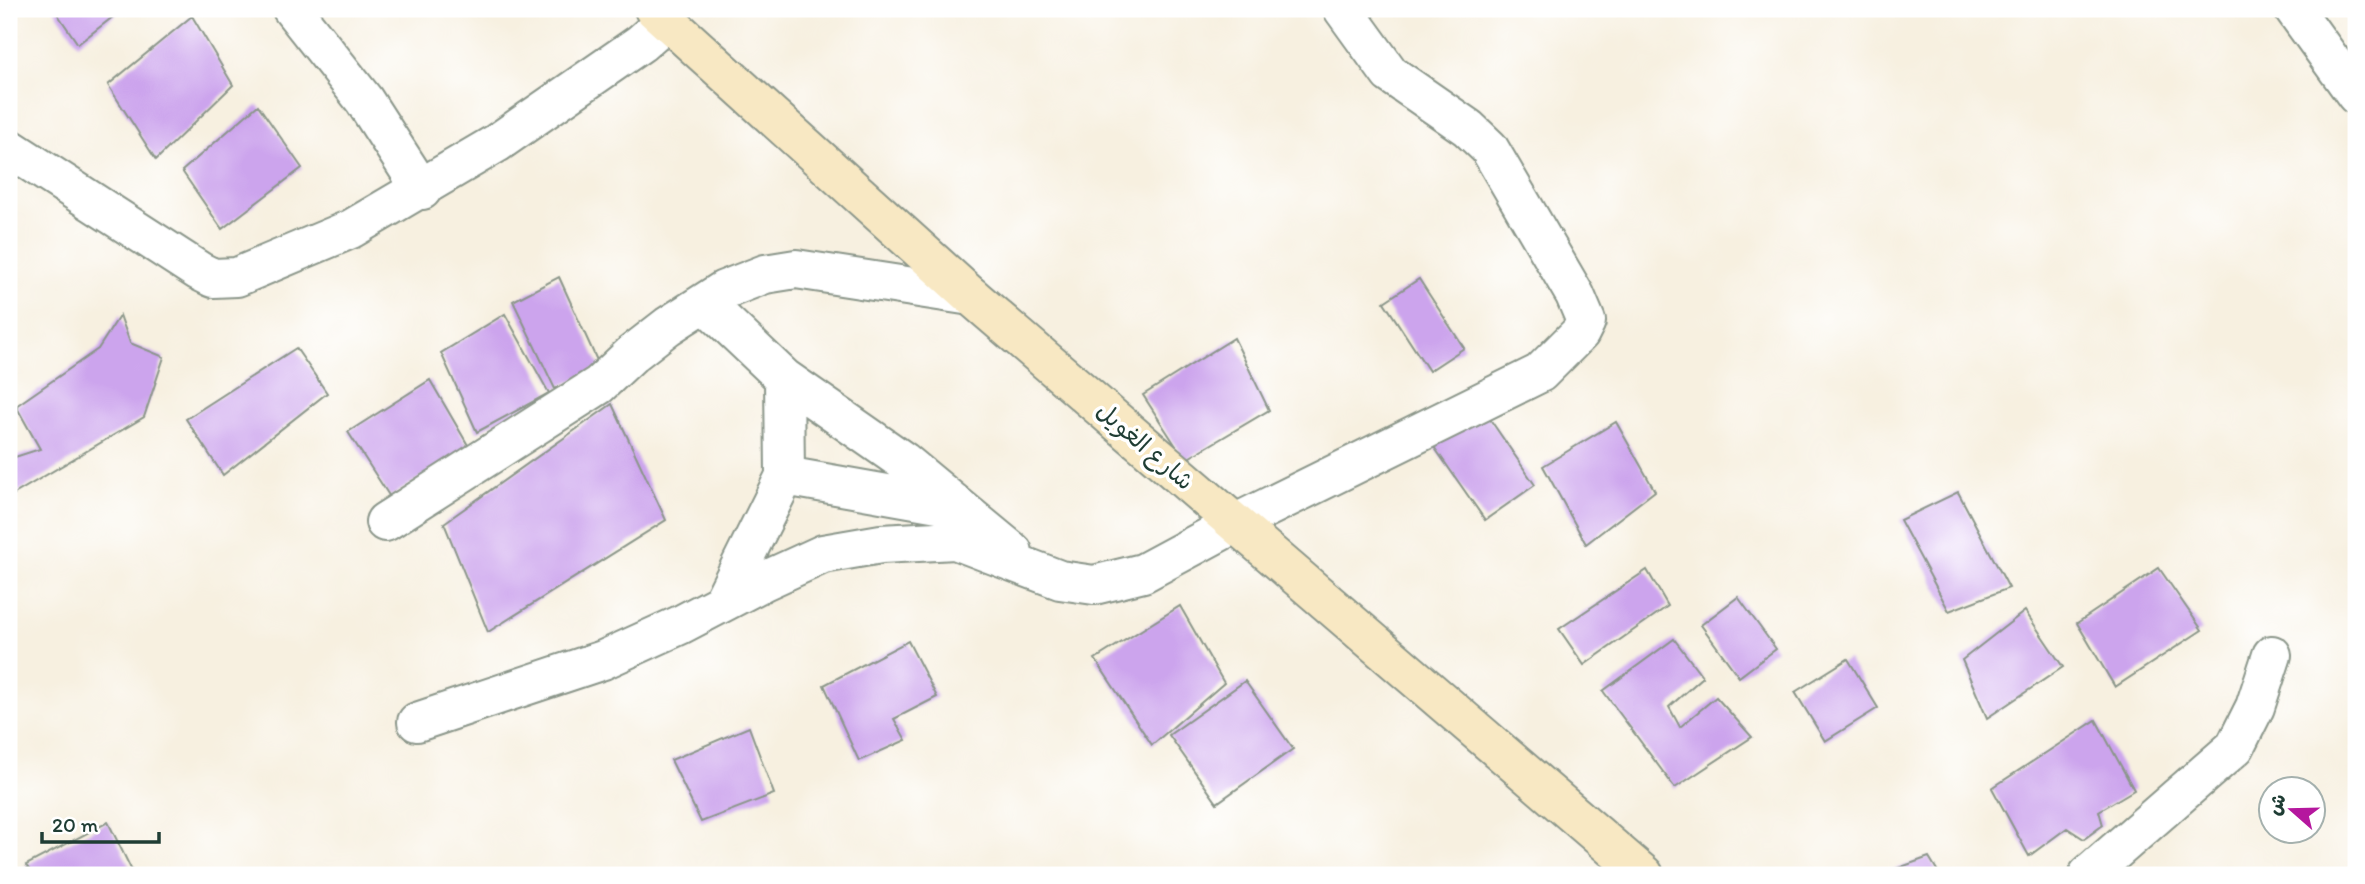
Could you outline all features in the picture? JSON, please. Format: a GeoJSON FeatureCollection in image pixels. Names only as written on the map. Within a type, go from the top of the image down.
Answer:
{"type":"FeatureCollection","features":[{"type":"Feature","properties":{"kind":"street"},"geometry":{"type":"LineString","coordinates":[[292,9],[364,100],[422,190]]}},
{"type":"Feature","properties":{"kind":"street"},"geometry":{"type":"LineString","coordinates":[[418,722],[603,660],[823,554],[881,544],[955,540],[1060,580],[1094,585],[1143,573],[1234,524],[1539,373],[1580,333],[1586,321],[1575,295],[1489,148],[1468,128],[1390,74],[1343,9]]}},
{"type":"Feature","properties":{"kind":"street"},"geometry":{"type":"LineString","coordinates":[[2294,9],[2356,95]]}},
{"type":"Feature","properties":{"kind":"street"},"geometry":{"type":"LineString","coordinates":[[9,148],[199,271],[222,279],[246,274],[351,229],[422,190],[497,143],[641,43],[660,15]]}},
{"type":"Feature","properties":{"kind":"street","name":"شارع الغويل"},"geometry":{"type":"LineString","coordinates":[[660,15],[971,296],[1644,875]]}},
{"type":"Feature","properties":{"kind":"street"},"geometry":{"type":"LineString","coordinates":[[385,522],[599,385],[632,354],[668,326],[724,290],[765,274],[796,269],[971,296]]}},
{"type":"Feature","properties":{"kind":"street"},"geometry":{"type":"LineString","coordinates":[[705,303],[784,378],[904,461],[1033,569]]}},
{"type":"Feature","properties":{"kind":"street"},"geometry":{"type":"LineString","coordinates":[[722,603],[785,476],[784,378]]}},
{"type":"Feature","properties":{"kind":"street"},"geometry":{"type":"LineString","coordinates":[[785,476],[958,507]]}},
{"type":"Feature","properties":{"kind":"street"},"geometry":{"type":"LineString","coordinates":[[2088,875],[2235,747],[2255,707],[2272,655]]}},
{"type":"Feature","properties":{"kind":"building"},"geometry":{"type":"Polygon","coordinates":[[[54,9],[123,9],[78,44],[54,9]]]}},
{"type":"Feature","properties":{"kind":"building"},"geometry":{"type":"Polygon","coordinates":[[[192,16],[233,85],[156,160],[108,85],[192,16]]]}},
{"type":"Feature","properties":{"kind":"building"},"geometry":{"type":"Polygon","coordinates":[[[258,105],[302,168],[222,229],[182,171],[258,105]]]}},
{"type":"Feature","properties":{"kind":"building"},"geometry":{"type":"Polygon","coordinates":[[[559,277],[600,367],[555,389],[513,301],[559,277]]]}},
{"type":"Feature","properties":{"kind":"building"},"geometry":{"type":"Polygon","coordinates":[[[1419,279],[1464,348],[1429,371],[1384,302],[1419,279]]]}},
{"type":"Feature","properties":{"kind":"building"},"geometry":{"type":"Polygon","coordinates":[[[505,314],[549,393],[477,432],[441,353],[505,314]]]}},
{"type":"Feature","properties":{"kind":"building"},"geometry":{"type":"Polygon","coordinates":[[[120,315],[130,343],[164,357],[144,417],[9,497],[9,442],[15,457],[40,449],[16,406],[98,349],[120,315]]]}},
{"type":"Feature","properties":{"kind":"building"},"geometry":{"type":"Polygon","coordinates":[[[1234,338],[1269,410],[1185,460],[1143,395],[1234,338]]]}},
{"type":"Feature","properties":{"kind":"building"},"geometry":{"type":"Polygon","coordinates":[[[296,348],[327,393],[223,475],[186,419],[296,348]]]}},
{"type":"Feature","properties":{"kind":"building"},"geometry":{"type":"Polygon","coordinates":[[[430,380],[469,447],[390,497],[348,432],[430,380]]]}},
{"type":"Feature","properties":{"kind":"building"},"geometry":{"type":"Polygon","coordinates":[[[612,404],[666,520],[488,632],[444,523],[612,404]]]}},
{"type":"Feature","properties":{"kind":"building"},"geometry":{"type":"Polygon","coordinates":[[[1483,409],[1535,485],[1485,520],[1432,444],[1483,409]]]}},
{"type":"Feature","properties":{"kind":"building"},"geometry":{"type":"Polygon","coordinates":[[[1616,422],[1655,491],[1586,544],[1543,466],[1616,422]]]}},
{"type":"Feature","properties":{"kind":"building"},"geometry":{"type":"Polygon","coordinates":[[[1958,492],[2009,588],[1949,611],[1900,520],[1958,492]]]}},
{"type":"Feature","properties":{"kind":"building"},"geometry":{"type":"Polygon","coordinates":[[[2159,568],[2202,630],[2115,687],[2077,623],[2159,568]]]}},
{"type":"Feature","properties":{"kind":"building"},"geometry":{"type":"Polygon","coordinates":[[[1647,570],[1668,606],[1584,665],[1559,629],[1647,570]]]}},
{"type":"Feature","properties":{"kind":"building"},"geometry":{"type":"Polygon","coordinates":[[[1738,597],[1776,649],[1739,677],[1701,625],[1738,597]]]}},
{"type":"Feature","properties":{"kind":"building"},"geometry":{"type":"Polygon","coordinates":[[[1180,606],[1224,683],[1152,745],[1095,659],[1180,606]]]}},
{"type":"Feature","properties":{"kind":"building"},"geometry":{"type":"Polygon","coordinates":[[[2025,611],[2063,667],[1987,718],[1962,660],[2025,611]]]}},
{"type":"Feature","properties":{"kind":"building"},"geometry":{"type":"Polygon","coordinates":[[[1674,639],[1703,677],[1669,707],[1680,727],[1716,697],[1752,737],[1675,788],[1603,691],[1674,639]]]}},
{"type":"Feature","properties":{"kind":"building"},"geometry":{"type":"Polygon","coordinates":[[[908,641],[937,697],[894,719],[906,740],[859,761],[824,685],[908,641]]]}},
{"type":"Feature","properties":{"kind":"building"},"geometry":{"type":"Polygon","coordinates":[[[1848,659],[1878,708],[1825,741],[1795,692],[1848,659]]]}},
{"type":"Feature","properties":{"kind":"building"},"geometry":{"type":"Polygon","coordinates":[[[1245,681],[1293,749],[1217,803],[1169,735],[1245,681]]]}},
{"type":"Feature","properties":{"kind":"building"},"geometry":{"type":"Polygon","coordinates":[[[2096,720],[2134,790],[2099,811],[2103,825],[2084,839],[2067,828],[2029,856],[1992,788],[2096,720]]]}},
{"type":"Feature","properties":{"kind":"building"},"geometry":{"type":"Polygon","coordinates":[[[749,727],[774,794],[701,822],[671,760],[749,727]]]}},
{"type":"Feature","properties":{"kind":"building"},"geometry":{"type":"Polygon","coordinates":[[[108,822],[134,875],[33,875],[26,865],[108,822]]]}},
{"type":"Feature","properties":{"kind":"building"},"geometry":{"type":"Polygon","coordinates":[[[1929,857],[1940,875],[1879,875],[1929,857]]]}}]}
